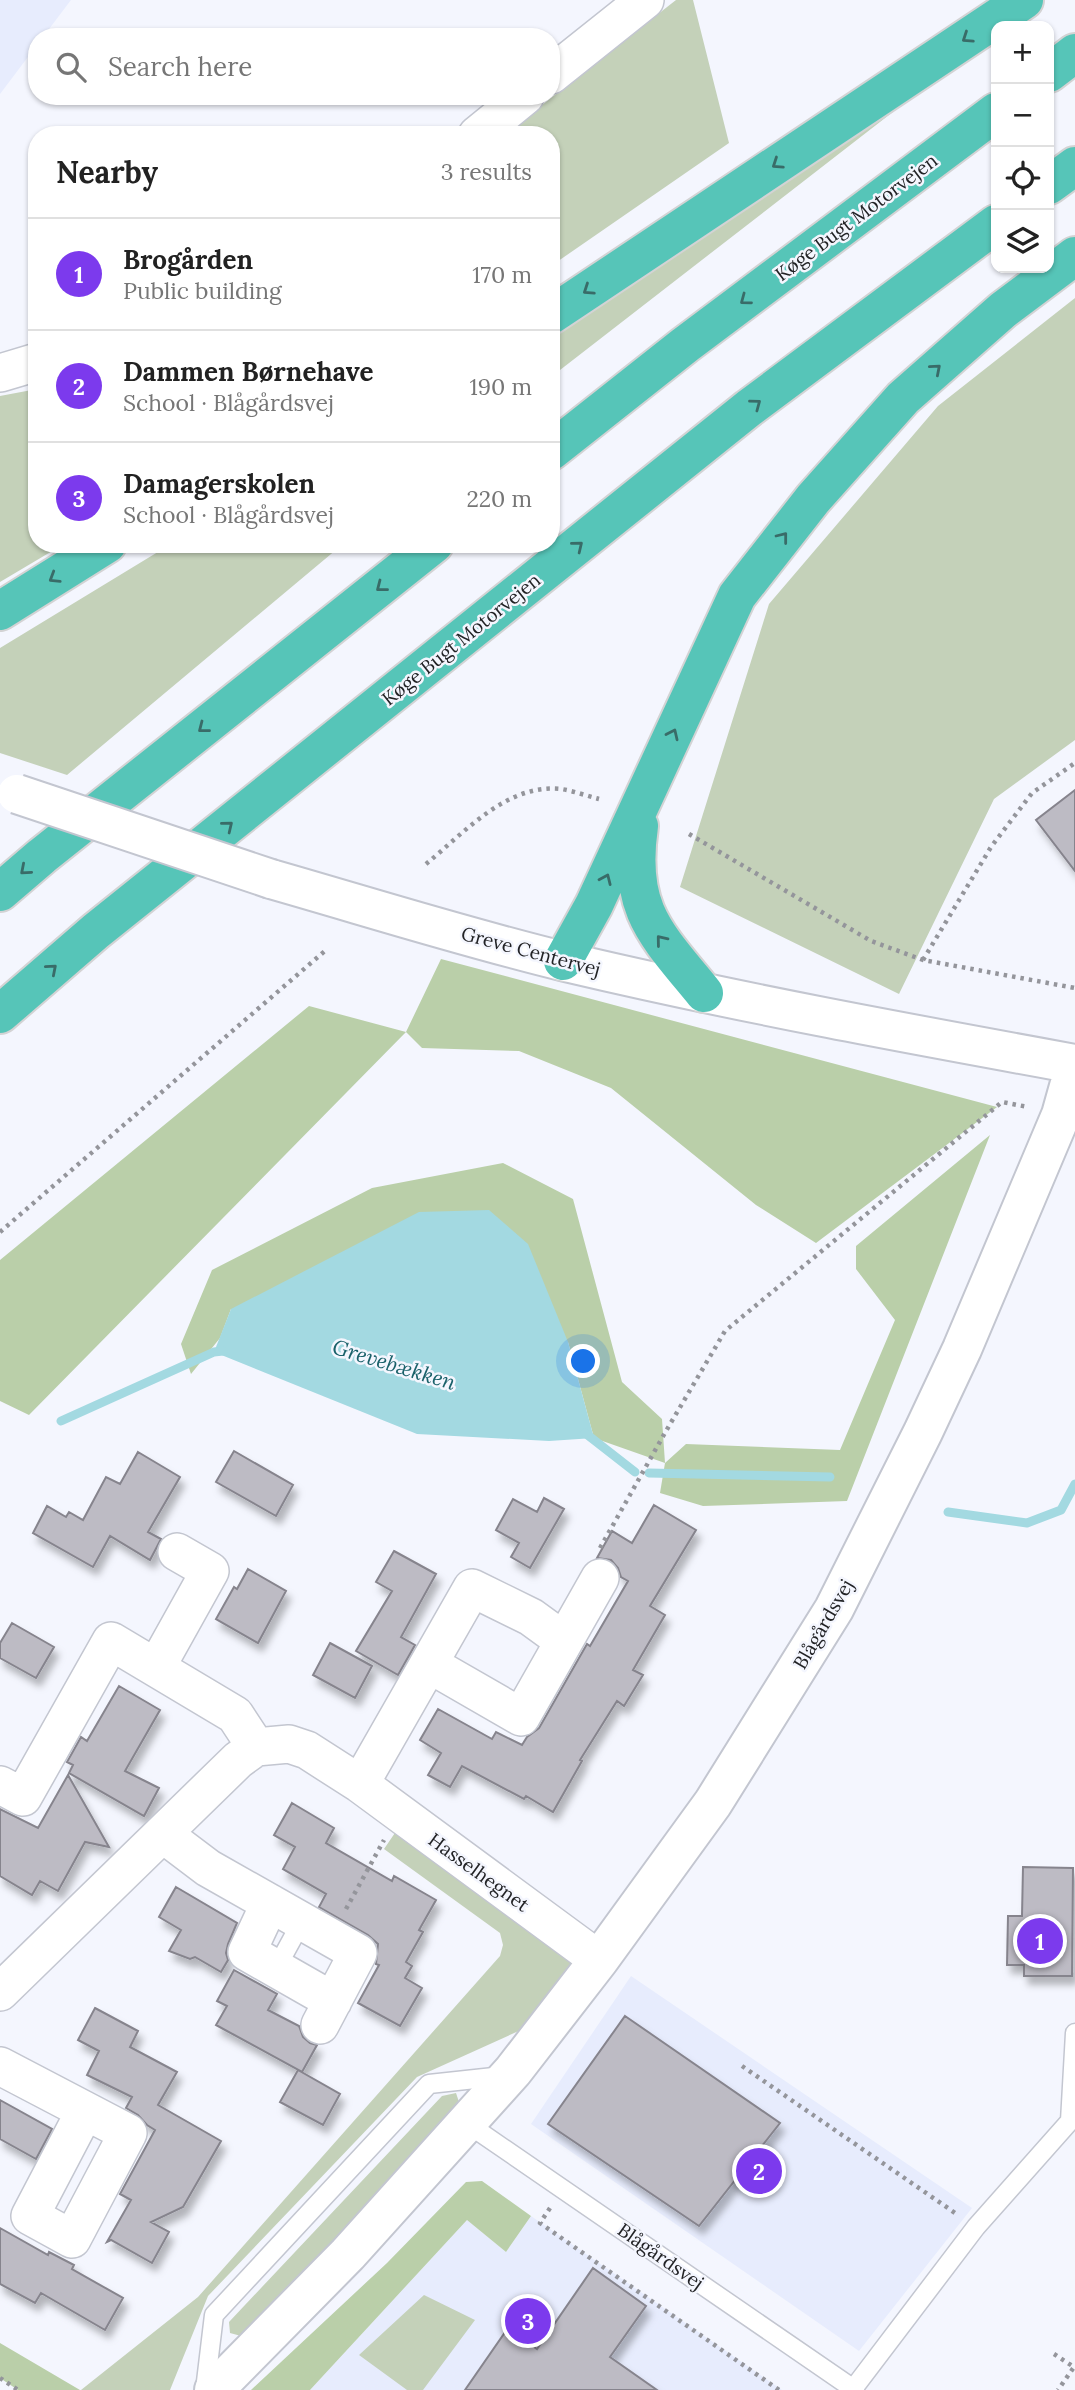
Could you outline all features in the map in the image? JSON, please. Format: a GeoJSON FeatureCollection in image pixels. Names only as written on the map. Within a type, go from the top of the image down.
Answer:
{"type":"FeatureCollection","features":[{"type":"Feature","properties":{"kind":"highway"},"geometry":{"type":"LineString","coordinates":[[560,308],[1024,0]]}},
{"type":"Feature","properties":{"kind":"highway"},"geometry":{"type":"LineString","coordinates":[[1054,69],[1075,53]]}},
{"type":"Feature","properties":{"kind":"highway","name":"Køge Bugt Motorvejen"},"geometry":{"type":"LineString","coordinates":[[560,444],[685,345],[991,116]]}},
{"type":"Feature","properties":{"kind":"highway"},"geometry":{"type":"LineString","coordinates":[[1054,181],[1075,166]]}},
{"type":"Feature","properties":{"kind":"highway","name":"Køge Bugt Motorvejen"},"geometry":{"type":"LineString","coordinates":[[0,1014],[96,931],[749,408],[991,228]]}},
{"type":"Feature","properties":{"kind":"highway"},"geometry":{"type":"LineString","coordinates":[[563,961],[594,905],[737,596],[813,499],[903,398],[1003,310],[1075,256]]}},
{"type":"Feature","properties":{"kind":"highway"},"geometry":{"type":"LineString","coordinates":[[0,611],[93,553]]}},
{"type":"Feature","properties":{"kind":"highway"},"geometry":{"type":"LineString","coordinates":[[0,892],[423,553]]}},
{"type":"Feature","properties":{"kind":"highway"},"geometry":{"type":"LineString","coordinates":[[644,796],[635,855],[639,898],[653,930],[704,993]]}},
{"type":"Feature","properties":{"kind":"street"},"geometry":{"type":"LineString","coordinates":[[560,68],[645,0]]}},
{"type":"Feature","properties":{"kind":"street"},"geometry":{"type":"LineString","coordinates":[[488,126],[514,105]]}},
{"type":"Feature","properties":{"kind":"street"},"geometry":{"type":"LineString","coordinates":[[0,373],[28,366]]}},
{"type":"Feature","properties":{"kind":"street","name":"Greve Centervej"},"geometry":{"type":"LineString","coordinates":[[8,790],[271,879],[563,961],[889,1031],[1075,1065]]}},
{"type":"Feature","properties":{"kind":"street","name":"Blågårdsvej"},"geometry":{"type":"LineString","coordinates":[[214,2390],[348,2254],[510,2075],[599,1960],[713,1803],[834,1609],[962,1349],[1061,1115],[1075,1065]]}},
{"type":"Feature","properties":{"kind":"street"},"geometry":{"type":"LineString","coordinates":[[157,1667],[210,1571],[177,1552]]}},
{"type":"Feature","properties":{"kind":"street"},"geometry":{"type":"LineString","coordinates":[[429,1664],[521,1717],[600,1578]]}},
{"type":"Feature","properties":{"kind":"street"},"geometry":{"type":"LineString","coordinates":[[360,1784],[472,1588],[531,1617],[564,1641]]}},
{"type":"Feature","properties":{"kind":"street"},"geometry":{"type":"LineString","coordinates":[[0,1785],[23,1797],[111,1641],[235,1715],[256,1747],[237,1760],[0,1992]]}},
{"type":"Feature","properties":{"kind":"street","name":"Hasselhegnet"},"geometry":{"type":"LineString","coordinates":[[256,1747],[289,1744],[307,1750],[360,1784],[599,1960]]}},
{"type":"Feature","properties":{"kind":"street"},"geometry":{"type":"LineString","coordinates":[[163,1834],[208,1868],[270,1903],[316,1929],[358,1953],[327,2013],[247,1951],[270,1903]]}},
{"type":"Feature","properties":{"kind":"street"},"geometry":{"type":"LineString","coordinates":[[0,2066],[85,2111]]}},
{"type":"Feature","properties":{"kind":"lane"},"geometry":{"type":"LineString","coordinates":[[284,1954],[316,1929]]}},
{"type":"Feature","properties":{"kind":"lane","name":"Blågårdsvej"},"geometry":{"type":"LineString","coordinates":[[468,2123],[854,2389],[976,2227],[1070,2120],[1075,2033]]}},
{"type":"Feature","properties":{"kind":"lane"},"geometry":{"type":"LineString","coordinates":[[205,2390],[214,2315],[429,2084],[510,2075]]}},
{"type":"Feature","properties":{"kind":"path"},"geometry":{"type":"LineString","coordinates":[[923,960],[991,847],[1032,793],[1075,763]]}},
{"type":"Feature","properties":{"kind":"path"},"geometry":{"type":"LineString","coordinates":[[426,864],[502,802],[532,791],[560,789],[599,799]]}},
{"type":"Feature","properties":{"kind":"path"},"geometry":{"type":"LineString","coordinates":[[689,834],[871,941],[923,960],[1075,988]]}},
{"type":"Feature","properties":{"kind":"path"},"geometry":{"type":"LineString","coordinates":[[0,1232],[326,950]]}},
{"type":"Feature","properties":{"kind":"path"},"geometry":{"type":"LineString","coordinates":[[600,1578],[591,1564],[725,1331],[1002,1102]]}},
{"type":"Feature","properties":{"kind":"path"},"geometry":{"type":"LineString","coordinates":[[316,1929],[400,1814]]}},
{"type":"Feature","properties":{"kind":"path"},"geometry":{"type":"LineString","coordinates":[[742,2066],[976,2227]]}},
{"type":"Feature","properties":{"kind":"path"},"geometry":{"type":"LineString","coordinates":[[563,2189],[540,2223],[779,2390]]}},
{"type":"Feature","properties":{"kind":"path"},"geometry":{"type":"LineString","coordinates":[[1054,2354],[1074,2367],[1058,2390]]}},
{"type":"Feature","properties":{"kind":"path"},"geometry":{"type":"LineString","coordinates":[[0,2378],[18,2390]]}},
{"type":"Feature","properties":{"kind":"shaded area"},"geometry":{"type":"Polygon","coordinates":[[[0,0],[71,0],[50,28],[28,28],[28,57],[0,94],[0,0]]]}},
{"type":"Feature","properties":{"kind":"shaded area"},"geometry":{"type":"Polygon","coordinates":[[[631,1976],[972,2208],[859,2351],[531,2124],[631,1976]]]}},
{"type":"Feature","properties":{"kind":"shaded area"},"geometry":{"type":"Polygon","coordinates":[[[531,2216],[782,2390],[310,2390],[467,2220],[506,2252],[531,2216]]]}},
{"type":"Feature","properties":{"kind":"green space"},"geometry":{"type":"Polygon","coordinates":[[[676,0],[693,0],[729,143],[560,260],[560,126],[515,126],[542,105],[560,105],[560,91],[676,0]]]}},
{"type":"Feature","properties":{"kind":"green space"},"geometry":{"type":"Polygon","coordinates":[[[898,108],[560,370],[560,330],[898,108]]]}},
{"type":"Feature","properties":{"kind":"green space"},"geometry":{"type":"Polygon","coordinates":[[[1075,298],[1075,740],[994,799],[899,994],[680,887],[769,604],[938,406],[1075,298]]]}},
{"type":"Feature","properties":{"kind":"green space"},"geometry":{"type":"Polygon","coordinates":[[[28,391],[28,553],[49,553],[0,582],[0,396],[28,391]]]}},
{"type":"Feature","properties":{"kind":"green space"},"geometry":{"type":"Polygon","coordinates":[[[156,553],[332,553],[67,775],[0,753],[0,648],[156,553]]]}},
{"type":"Feature","properties":{"kind":"green space"},"geometry":{"type":"Polygon","coordinates":[[[441,959],[997,1107],[816,1243],[756,1205],[611,1088],[519,1051],[422,1048],[406,1032],[441,959]]]}},
{"type":"Feature","properties":{"kind":"green space"},"geometry":{"type":"Polygon","coordinates":[[[309,1006],[406,1032],[29,1415],[0,1401],[0,1260],[309,1006]]]}},
{"type":"Feature","properties":{"kind":"green space"},"geometry":{"type":"Polygon","coordinates":[[[990,1135],[847,1501],[703,1506],[660,1493],[665,1463],[686,1444],[840,1450],[895,1320],[856,1269],[856,1246],[990,1135]]]}},
{"type":"Feature","properties":{"kind":"green space"},"geometry":{"type":"Polygon","coordinates":[[[503,1163],[573,1199],[622,1382],[662,1419],[665,1463],[594,1438],[568,1342],[231,1309],[220,1338],[191,1374],[181,1344],[212,1270],[372,1188],[503,1163]]]}},
{"type":"Feature","properties":{"kind":"green space"},"geometry":{"type":"Polygon","coordinates":[[[399,1827],[573,1956],[573,1967],[523,2029],[417,2077],[208,2296],[170,2390],[81,2390],[198,2297],[500,1956],[503,1945],[500,1933],[384,1849],[399,1827]]]}},
{"type":"Feature","properties":{"kind":"green space"},"geometry":{"type":"Polygon","coordinates":[[[456,2093],[459,2102],[454,2110],[362,2213],[241,2336],[230,2333],[229,2322],[442,2096],[456,2093]]]}},
{"type":"Feature","properties":{"kind":"green space"},"geometry":{"type":"Polygon","coordinates":[[[482,2181],[531,2216],[506,2252],[467,2220],[310,2390],[251,2390],[387,2263],[466,2182],[482,2181]]]}},
{"type":"Feature","properties":{"kind":"green space"},"geometry":{"type":"Polygon","coordinates":[[[424,2295],[475,2320],[423,2390],[407,2390],[359,2355],[424,2295]]]}},
{"type":"Feature","properties":{"kind":"green space"},"geometry":{"type":"Polygon","coordinates":[[[0,2343],[80,2390],[18,2390],[0,2378],[0,2343]]]}},
{"type":"Feature","properties":{"kind":"water"},"geometry":{"type":"Polygon","coordinates":[[[489,1210],[528,1244],[568,1342],[594,1438],[549,1441],[417,1434],[214,1352],[231,1309],[419,1212],[489,1210]]]}},
{"type":"Feature","properties":{"kind":"building"},"geometry":{"type":"Polygon","coordinates":[[[1075,790],[1075,871],[1036,820],[1075,790]]]}},
{"type":"Feature","properties":{"kind":"building"},"geometry":{"type":"Polygon","coordinates":[[[234,1451],[293,1485],[276,1516],[216,1482],[234,1451]]]}},
{"type":"Feature","properties":{"kind":"building"},"geometry":{"type":"Polygon","coordinates":[[[138,1452],[180,1477],[148,1532],[161,1539],[150,1560],[110,1536],[93,1567],[33,1533],[47,1506],[66,1517],[69,1512],[83,1520],[106,1477],[120,1484],[138,1452]]]}},
{"type":"Feature","properties":{"kind":"building"},"geometry":{"type":"Polygon","coordinates":[[[544,1498],[564,1509],[530,1568],[511,1557],[519,1543],[496,1530],[513,1499],[537,1512],[544,1498]]]}},
{"type":"Feature","properties":{"kind":"building"},"geometry":{"type":"Polygon","coordinates":[[[654,1505],[696,1530],[650,1606],[665,1615],[633,1670],[643,1675],[624,1706],[617,1701],[580,1760],[582,1761],[553,1812],[462,1766],[450,1787],[428,1775],[441,1753],[420,1740],[438,1709],[492,1739],[496,1732],[522,1745],[527,1737],[539,1728],[587,1644],[590,1646],[628,1581],[621,1577],[611,1560],[597,1558],[612,1531],[632,1543],[654,1505]]]}},
{"type":"Feature","properties":{"kind":"building"},"geometry":{"type":"Polygon","coordinates":[[[394,1551],[436,1574],[401,1637],[415,1645],[398,1675],[356,1651],[392,1591],[376,1582],[394,1551]]]}},
{"type":"Feature","properties":{"kind":"building"},"geometry":{"type":"Polygon","coordinates":[[[248,1569],[286,1591],[258,1643],[216,1619],[248,1569]]]}},
{"type":"Feature","properties":{"kind":"building"},"geometry":{"type":"Polygon","coordinates":[[[12,1623],[54,1647],[36,1678],[0,1658],[0,1643],[12,1623]]]}},
{"type":"Feature","properties":{"kind":"building"},"geometry":{"type":"Polygon","coordinates":[[[330,1643],[372,1666],[355,1698],[313,1675],[330,1643]]]}},
{"type":"Feature","properties":{"kind":"building"},"geometry":{"type":"Polygon","coordinates":[[[119,1686],[160,1710],[125,1771],[159,1788],[144,1816],[69,1773],[73,1765],[67,1762],[81,1737],[87,1741],[119,1686]]]}},
{"type":"Feature","properties":{"kind":"building"},"geometry":{"type":"Polygon","coordinates":[[[68,1775],[109,1847],[85,1842],[58,1891],[40,1881],[32,1895],[0,1876],[0,1809],[38,1828],[68,1775]]]}},
{"type":"Feature","properties":{"kind":"building"},"geometry":{"type":"Polygon","coordinates":[[[292,1803],[334,1828],[326,1843],[392,1881],[394,1876],[436,1900],[419,1930],[423,1932],[406,1962],[412,1966],[405,1978],[422,1988],[400,2026],[358,2003],[379,1965],[376,1964],[378,1944],[368,1935],[319,1907],[326,1894],[283,1869],[295,1847],[274,1835],[292,1803]]]}},
{"type":"Feature","properties":{"kind":"building"},"geometry":{"type":"Polygon","coordinates":[[[1023,1867],[1073,1868],[1072,1976],[1024,1976],[1024,1965],[1007,1965],[1008,1916],[1022,1916],[1023,1867]]]}},
{"type":"Feature","properties":{"kind":"building"},"geometry":{"type":"Polygon","coordinates":[[[176,1887],[237,1923],[228,1944],[228,1960],[221,1972],[195,1957],[190,1959],[169,1951],[181,1930],[159,1917],[176,1887]]]}},
{"type":"Feature","properties":{"kind":"building"},"geometry":{"type":"Polygon","coordinates":[[[234,1970],[277,1994],[268,2010],[299,2026],[303,2037],[317,2045],[302,2072],[216,2025],[227,2006],[217,2001],[234,1970]]]}},
{"type":"Feature","properties":{"kind":"building"},"geometry":{"type":"Polygon","coordinates":[[[95,2008],[138,2031],[130,2047],[177,2072],[158,2105],[221,2141],[183,2207],[151,2222],[169,2232],[152,2263],[111,2240],[107,2242],[131,2200],[120,2194],[155,2130],[126,2108],[132,2097],[87,2075],[99,2051],[78,2040],[95,2008]]]}},
{"type":"Feature","properties":{"kind":"building"},"geometry":{"type":"Polygon","coordinates":[[[625,2016],[780,2123],[699,2226],[548,2124],[625,2016]]]}},
{"type":"Feature","properties":{"kind":"building"},"geometry":{"type":"Polygon","coordinates":[[[298,2070],[340,2094],[323,2125],[280,2102],[298,2070]]]}},
{"type":"Feature","properties":{"kind":"building"},"geometry":{"type":"Polygon","coordinates":[[[0,2100],[52,2129],[36,2159],[0,2139],[0,2100]]]}},
{"type":"Feature","properties":{"kind":"building"},"geometry":{"type":"Polygon","coordinates":[[[0,2228],[48,2255],[49,2252],[74,2265],[72,2269],[123,2298],[105,2330],[41,2293],[35,2303],[0,2284],[0,2228]]]}},
{"type":"Feature","properties":{"kind":"building"},"geometry":{"type":"Polygon","coordinates":[[[593,2268],[646,2306],[610,2357],[657,2390],[465,2390],[508,2328],[537,2349],[593,2268]]]}},
{"type":"Feature","properties":{"kind":"waterway","name":"Grevebækken"},"geometry":{"type":"LineString","coordinates":[[61,1421],[214,1352],[223,1351]]}},
{"type":"Feature","properties":{"kind":"waterway","name":"Grevebækken"},"geometry":{"type":"LineString","coordinates":[[585,1433],[635,1472]]}},
{"type":"Feature","properties":{"kind":"waterway","name":"Grevebækken"},"geometry":{"type":"LineString","coordinates":[[649,1473],[830,1477]]}},
{"type":"Feature","properties":{"kind":"waterway","name":"Grevebækken"},"geometry":{"type":"LineString","coordinates":[[948,1512],[1027,1523],[1061,1510],[1075,1484]]}},
{"type":"Feature","properties":{"kind":"place","name":"Brogården"},"geometry":{"type":"Point","coordinates":[1040,1941]}},
{"type":"Feature","properties":{"kind":"place","name":"Dammen Børnehave"},"geometry":{"type":"Point","coordinates":[759,2171]}},
{"type":"Feature","properties":{"kind":"place","name":"Damagerskolen"},"geometry":{"type":"Point","coordinates":[528,2321]}}]}
